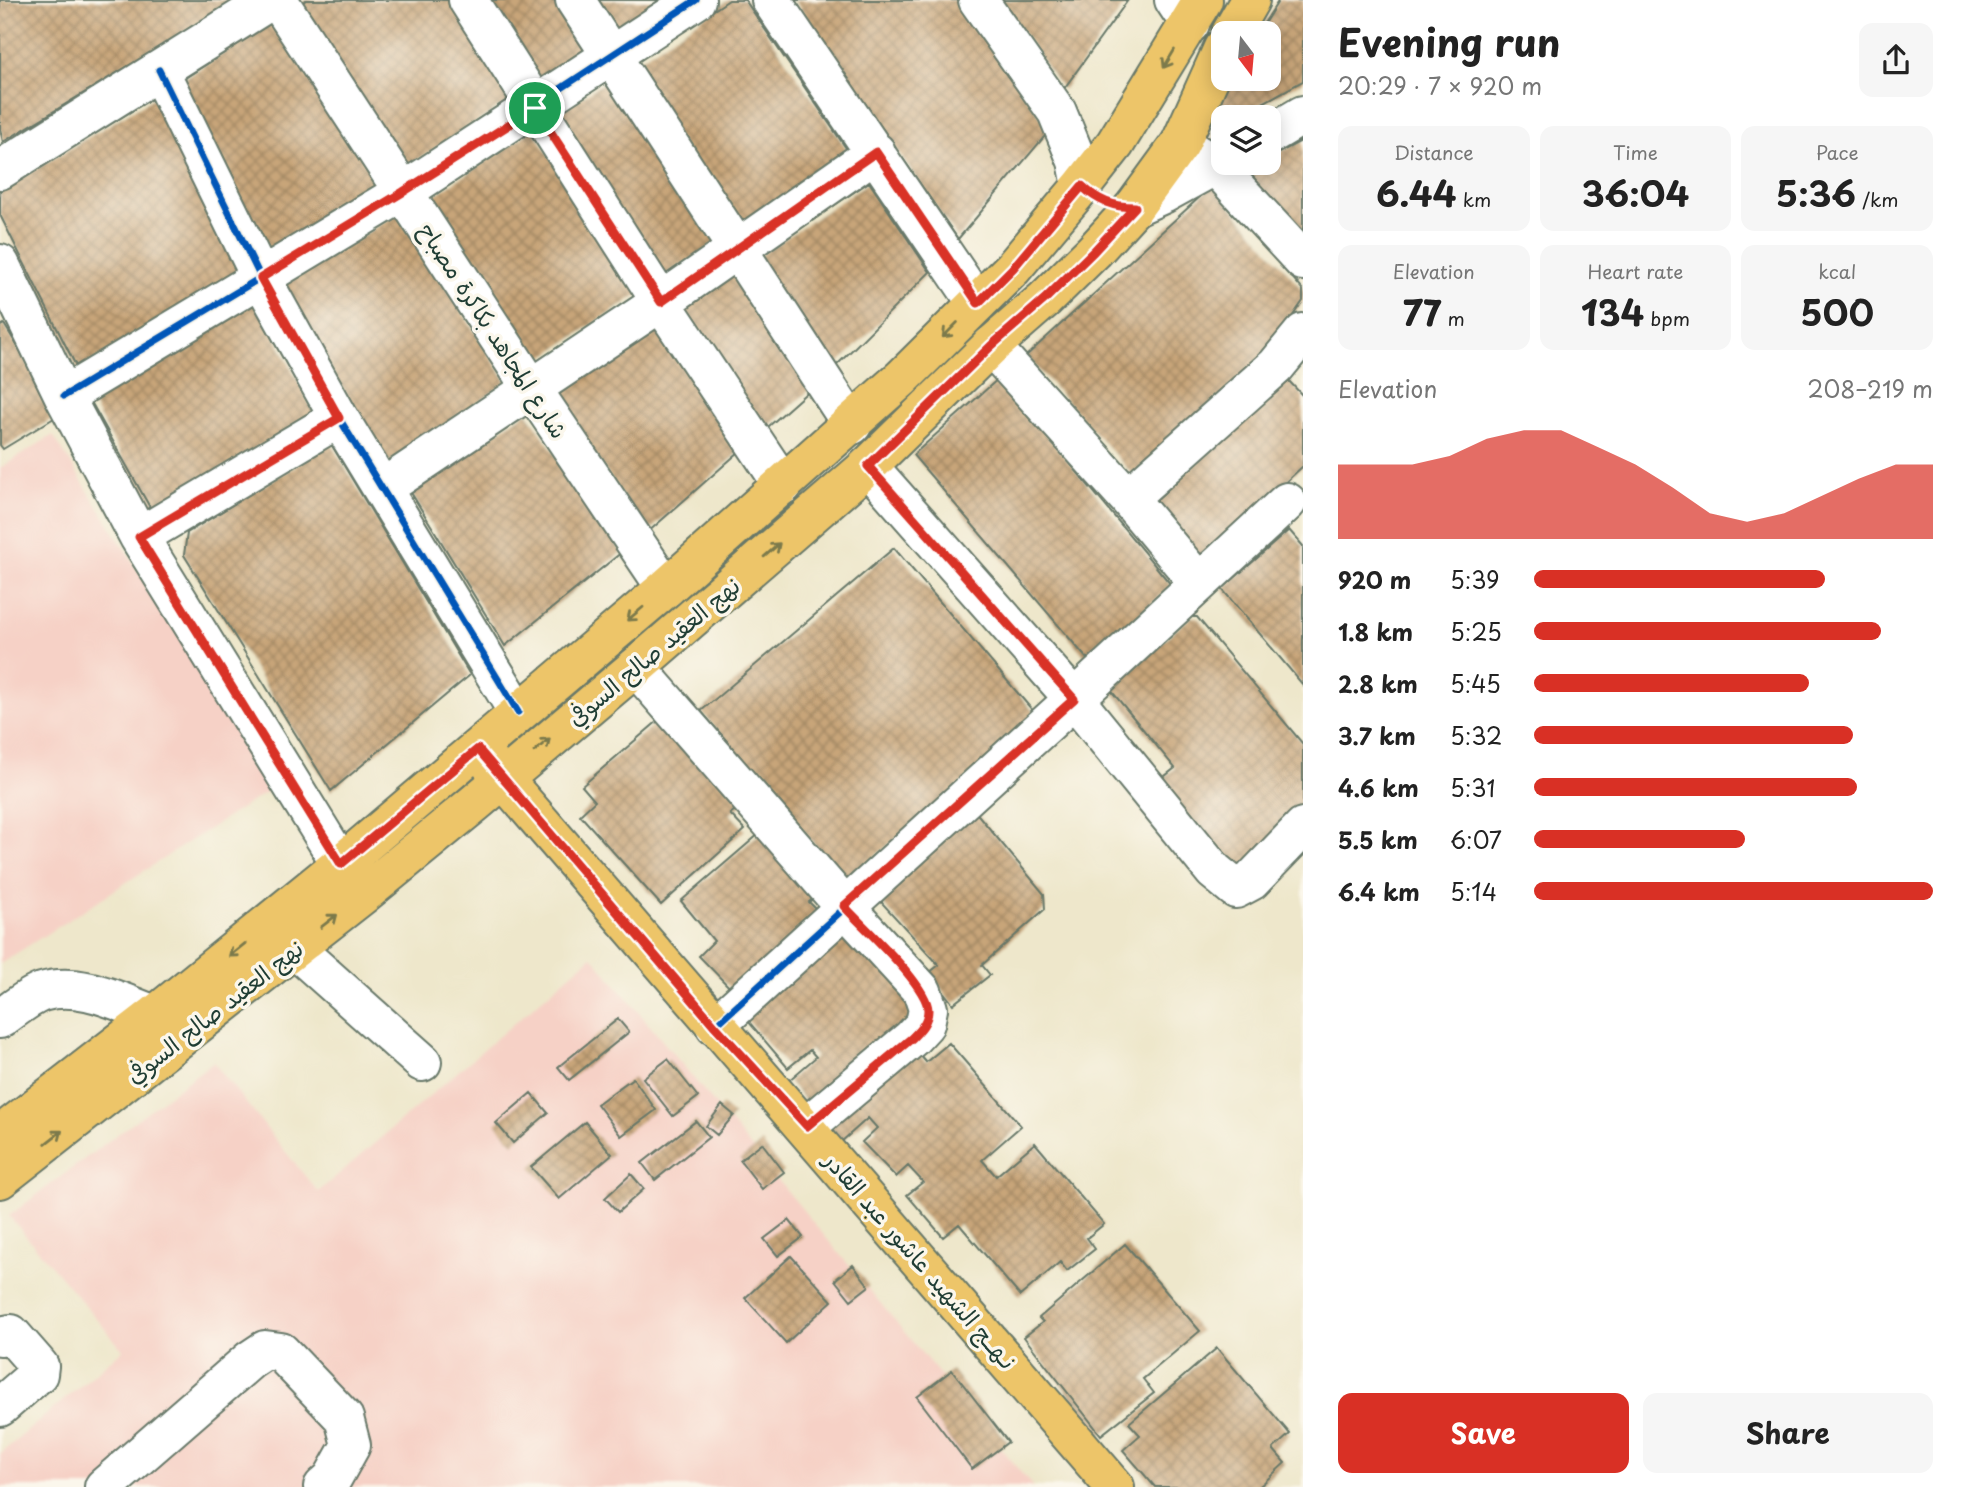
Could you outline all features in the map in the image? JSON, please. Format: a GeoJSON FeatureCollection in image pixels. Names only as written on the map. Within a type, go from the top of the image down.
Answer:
{"type":"FeatureCollection","features":[{"type":"Feature","properties":{"kind":"main road"},"geometry":{"type":"LineString","coordinates":[[1238,21],[1250,0]]}},
{"type":"Feature","properties":{"kind":"main road","name":"نهج العقيد صالح السوفي"},"geometry":{"type":"LineString","coordinates":[[0,1135],[155,1016],[341,864],[666,588],[852,425],[1021,259],[1082,186],[1115,144],[1189,8]]}},
{"type":"Feature","properties":{"kind":"main road","name":"نهج العقيد صالح السوفي"},"geometry":{"type":"LineString","coordinates":[[0,1179],[365,893],[636,667],[868,466],[991,346],[1045,299],[1135,207],[1180,144],[1211,75]]}},
{"type":"Feature","properties":{"kind":"main road"},"geometry":{"type":"LineString","coordinates":[[1115,144],[1180,144]]}},
{"type":"Feature","properties":{"kind":"main road"},"geometry":{"type":"LineString","coordinates":[[1082,186],[1111,205],[1135,207]]}},
{"type":"Feature","properties":{"kind":"main road","name":"نـهــج الشهيد عاشور عبد القادر"},"geometry":{"type":"LineString","coordinates":[[478,749],[715,1026],[807,1126],[1115,1487]]}},
{"type":"Feature","properties":{"kind":"street"},"geometry":{"type":"LineString","coordinates":[[0,170],[271,0]]}},
{"type":"Feature","properties":{"kind":"street","name":"شارع المجاهد بكاكرة مصباح"},"geometry":{"type":"LineString","coordinates":[[278,0],[532,389],[666,588]]}},
{"type":"Feature","properties":{"kind":"street"},"geometry":{"type":"LineString","coordinates":[[468,0],[535,108],[783,485]]}},
{"type":"Feature","properties":{"kind":"street"},"geometry":{"type":"LineString","coordinates":[[575,0],[852,425]]}},
{"type":"Feature","properties":{"kind":"street"},"geometry":{"type":"LineString","coordinates":[[64,396],[403,192],[696,0]]}},
{"type":"Feature","properties":{"kind":"street"},"geometry":{"type":"LineString","coordinates":[[771,0],[978,303]]}},
{"type":"Feature","properties":{"kind":"street"},"geometry":{"type":"LineString","coordinates":[[978,0],[1057,111],[1077,161],[1082,186]]}},
{"type":"Feature","properties":{"kind":"street"},"geometry":{"type":"LineString","coordinates":[[159,71],[261,278],[339,418],[518,712]]}},
{"type":"Feature","properties":{"kind":"street"},"geometry":{"type":"LineString","coordinates":[[1281,128],[1303,115]]}},
{"type":"Feature","properties":{"kind":"street"},"geometry":{"type":"LineString","coordinates":[[1180,144],[1211,159]]}},
{"type":"Feature","properties":{"kind":"street"},"geometry":{"type":"LineString","coordinates":[[383,488],[661,302],[876,152]]}},
{"type":"Feature","properties":{"kind":"street"},"geometry":{"type":"LineString","coordinates":[[1135,207],[1211,167]]}},
{"type":"Feature","properties":{"kind":"street"},"geometry":{"type":"LineString","coordinates":[[1229,175],[1303,261]]}},
{"type":"Feature","properties":{"kind":"street"},"geometry":{"type":"LineString","coordinates":[[0,264],[64,396],[139,537],[341,864]]}},
{"type":"Feature","properties":{"kind":"street"},"geometry":{"type":"LineString","coordinates":[[1128,498],[1276,366],[1303,333]]}},
{"type":"Feature","properties":{"kind":"street"},"geometry":{"type":"LineString","coordinates":[[991,346],[1128,498],[1199,583]]}},
{"type":"Feature","properties":{"kind":"street"},"geometry":{"type":"LineString","coordinates":[[139,537],[339,418]]}},
{"type":"Feature","properties":{"kind":"street"},"geometry":{"type":"LineString","coordinates":[[868,466],[1074,699],[1214,871],[1236,889],[1251,881],[1303,827]]}},
{"type":"Feature","properties":{"kind":"street"},"geometry":{"type":"LineString","coordinates":[[715,1026],[1286,502]]}},
{"type":"Feature","properties":{"kind":"street"},"geometry":{"type":"LineString","coordinates":[[636,667],[844,906],[922,991],[928,1009],[925,1024],[807,1126]]}},
{"type":"Feature","properties":{"kind":"street"},"geometry":{"type":"LineString","coordinates":[[293,948],[422,1062]]}},
{"type":"Feature","properties":{"kind":"street"},"geometry":{"type":"LineString","coordinates":[[0,1019],[41,992],[59,989],[89,991],[155,1016]]}},
{"type":"Feature","properties":{"kind":"street"},"geometry":{"type":"LineString","coordinates":[[0,1336],[11,1334],[39,1366],[38,1374],[0,1407]]}},
{"type":"Feature","properties":{"kind":"street"},"geometry":{"type":"LineString","coordinates":[[104,1487],[250,1360],[265,1350],[281,1352],[344,1418],[351,1445],[332,1479],[323,1487]]}},
{"type":"Feature","properties":{"kind":"shaded area"},"geometry":{"type":"Polygon","coordinates":[[[53,435],[274,787],[0,964],[0,468],[53,435]]]}},
{"type":"Feature","properties":{"kind":"shaded area"},"geometry":{"type":"Polygon","coordinates":[[[592,956],[1033,1487],[0,1487],[0,1454],[123,1350],[9,1216],[213,1062],[318,1192],[592,956]]]}},
{"type":"Feature","properties":{"kind":"building"},"geometry":{"type":"Polygon","coordinates":[[[0,0],[237,0],[3,142],[0,129],[0,0]]]}},
{"type":"Feature","properties":{"kind":"building"},"geometry":{"type":"Polygon","coordinates":[[[306,0],[454,0],[514,98],[405,168],[300,4],[306,0]]]}},
{"type":"Feature","properties":{"kind":"building"},"geometry":{"type":"Polygon","coordinates":[[[480,0],[561,0],[592,47],[534,85],[480,0]]]}},
{"type":"Feature","properties":{"kind":"building"},"geometry":{"type":"Polygon","coordinates":[[[587,0],[664,0],[610,36],[587,0]]]}},
{"type":"Feature","properties":{"kind":"building"},"geometry":{"type":"Polygon","coordinates":[[[729,0],[745,0],[850,154],[737,229],[630,66],[729,0]]]}},
{"type":"Feature","properties":{"kind":"building"},"geometry":{"type":"Polygon","coordinates":[[[794,0],[958,0],[1050,130],[958,239],[794,0]]]}},
{"type":"Feature","properties":{"kind":"building"},"geometry":{"type":"Polygon","coordinates":[[[1000,0],[1128,0],[1063,90],[1000,0]]]}},
{"type":"Feature","properties":{"kind":"building"},"geometry":{"type":"Polygon","coordinates":[[[1279,0],[1303,0],[1303,81],[1259,105],[1214,105],[1223,91],[1281,91],[1281,21],[1266,21],[1279,0]]]}},
{"type":"Feature","properties":{"kind":"building"},"geometry":{"type":"Polygon","coordinates":[[[272,22],[380,185],[266,255],[179,82],[272,22]]]}},
{"type":"Feature","properties":{"kind":"building"},"geometry":{"type":"Polygon","coordinates":[[[610,78],[718,242],[659,280],[552,117],[610,78]]]}},
{"type":"Feature","properties":{"kind":"building"},"geometry":{"type":"Polygon","coordinates":[[[158,95],[242,271],[78,370],[0,215],[0,191],[158,95]]]}},
{"type":"Feature","properties":{"kind":"building"},"geometry":{"type":"Polygon","coordinates":[[[533,130],[639,294],[534,363],[427,200],[533,130]]]}},
{"type":"Feature","properties":{"kind":"building"},"geometry":{"type":"Polygon","coordinates":[[[1303,140],[1303,242],[1244,175],[1281,175],[1281,152],[1303,140]]]}},
{"type":"Feature","properties":{"kind":"building"},"geometry":{"type":"Polygon","coordinates":[[[869,182],[930,272],[831,371],[756,258],[869,182]]]}},
{"type":"Feature","properties":{"kind":"building"},"geometry":{"type":"Polygon","coordinates":[[[1213,185],[1303,290],[1303,301],[1265,356],[1133,475],[1026,356],[1213,185]]]}},
{"type":"Feature","properties":{"kind":"building"},"geometry":{"type":"Polygon","coordinates":[[[399,213],[507,382],[389,463],[280,287],[399,213]]]}},
{"type":"Feature","properties":{"kind":"building"},"geometry":{"type":"Polygon","coordinates":[[[736,271],[813,387],[760,434],[679,310],[736,271]]]}},
{"type":"Feature","properties":{"kind":"building"},"geometry":{"type":"Polygon","coordinates":[[[256,299],[315,414],[152,511],[90,400],[256,299]]]}},
{"type":"Feature","properties":{"kind":"building"},"geometry":{"type":"Polygon","coordinates":[[[4,324],[59,415],[3,449],[0,445],[0,326],[4,324]]]}},
{"type":"Feature","properties":{"kind":"building"},"geometry":{"type":"Polygon","coordinates":[[[658,324],[740,451],[647,533],[554,394],[658,324]]]}},
{"type":"Feature","properties":{"kind":"building"},"geometry":{"type":"Polygon","coordinates":[[[999,378],[1172,586],[1088,660],[913,455],[999,378]]]}},
{"type":"Feature","properties":{"kind":"building"},"geometry":{"type":"Polygon","coordinates":[[[1287,379],[1303,396],[1303,466],[1201,560],[1153,503],[1287,379]]]}},
{"type":"Feature","properties":{"kind":"building"},"geometry":{"type":"Polygon","coordinates":[[[527,412],[622,552],[505,646],[410,491],[527,412]]]}},
{"type":"Feature","properties":{"kind":"building"},"geometry":{"type":"Polygon","coordinates":[[[331,444],[470,675],[331,791],[184,555],[187,533],[331,444]]]}},
{"type":"Feature","properties":{"kind":"building"},"geometry":{"type":"Polygon","coordinates":[[[1289,530],[1303,546],[1303,685],[1222,589],[1289,530]]]}},
{"type":"Feature","properties":{"kind":"building"},"geometry":{"type":"Polygon","coordinates":[[[894,548],[1039,718],[846,881],[701,711],[894,548]]]}},
{"type":"Feature","properties":{"kind":"building"},"geometry":{"type":"Polygon","coordinates":[[[1191,617],[1197,617],[1303,744],[1303,820],[1233,884],[1155,784],[1175,768],[1109,688],[1191,617]]]}},
{"type":"Feature","properties":{"kind":"building"},"geometry":{"type":"Polygon","coordinates":[[[666,714],[743,804],[730,814],[745,830],[661,905],[580,815],[595,801],[582,786],[666,714]]]}},
{"type":"Feature","properties":{"kind":"building"},"geometry":{"type":"Polygon","coordinates":[[[969,804],[1044,894],[1045,909],[982,965],[990,975],[953,1004],[929,973],[939,965],[882,903],[884,881],[969,804]]]}},
{"type":"Feature","properties":{"kind":"building"},"geometry":{"type":"Polygon","coordinates":[[[766,828],[820,892],[809,902],[820,913],[736,994],[699,956],[714,941],[681,901],[766,828]]]}},
{"type":"Feature","properties":{"kind":"building"},"geometry":{"type":"Polygon","coordinates":[[[843,919],[930,1020],[807,1103],[788,1081],[816,1057],[810,1050],[788,1068],[743,1015],[843,919]]]}},
{"type":"Feature","properties":{"kind":"building"},"geometry":{"type":"Polygon","coordinates":[[[618,1019],[629,1032],[569,1080],[558,1067],[618,1019]]]}},
{"type":"Feature","properties":{"kind":"building"},"geometry":{"type":"Polygon","coordinates":[[[949,1043],[1021,1126],[982,1160],[996,1176],[1035,1143],[1104,1224],[1087,1238],[1095,1249],[1067,1271],[1060,1262],[1020,1296],[959,1224],[943,1237],[907,1195],[923,1182],[908,1166],[896,1177],[862,1142],[877,1128],[868,1118],[841,1142],[823,1121],[911,1045],[926,1062],[949,1043]]]}},
{"type":"Feature","properties":{"kind":"building"},"geometry":{"type":"Polygon","coordinates":[[[668,1059],[698,1097],[673,1116],[643,1078],[668,1059]]]}},
{"type":"Feature","properties":{"kind":"building"},"geometry":{"type":"Polygon","coordinates":[[[633,1078],[656,1110],[621,1136],[597,1104],[633,1078]]]}},
{"type":"Feature","properties":{"kind":"building"},"geometry":{"type":"Polygon","coordinates":[[[531,1093],[548,1113],[513,1143],[496,1123],[531,1093]]]}},
{"type":"Feature","properties":{"kind":"building"},"geometry":{"type":"Polygon","coordinates":[[[722,1105],[734,1115],[717,1135],[706,1126],[722,1105]]]}},
{"type":"Feature","properties":{"kind":"building"},"geometry":{"type":"Polygon","coordinates":[[[696,1121],[709,1137],[655,1180],[642,1163],[696,1121]]]}},
{"type":"Feature","properties":{"kind":"building"},"geometry":{"type":"Polygon","coordinates":[[[585,1122],[612,1154],[559,1199],[531,1167],[585,1122]]]}},
{"type":"Feature","properties":{"kind":"building"},"geometry":{"type":"Polygon","coordinates":[[[762,1143],[784,1172],[762,1189],[740,1160],[762,1143]]]}},
{"type":"Feature","properties":{"kind":"building"},"geometry":{"type":"Polygon","coordinates":[[[631,1174],[644,1189],[618,1212],[605,1198],[631,1174]]]}},
{"type":"Feature","properties":{"kind":"building"},"geometry":{"type":"Polygon","coordinates":[[[789,1220],[803,1237],[778,1256],[764,1239],[789,1220]]]}},
{"type":"Feature","properties":{"kind":"building"},"geometry":{"type":"Polygon","coordinates":[[[1125,1244],[1200,1331],[1143,1379],[1154,1393],[1101,1435],[1024,1337],[1043,1322],[1039,1318],[1125,1244]]]}},
{"type":"Feature","properties":{"kind":"building"},"geometry":{"type":"Polygon","coordinates":[[[791,1256],[832,1301],[786,1343],[745,1298],[791,1256]]]}},
{"type":"Feature","properties":{"kind":"building"},"geometry":{"type":"Polygon","coordinates":[[[853,1265],[869,1286],[851,1300],[835,1280],[853,1265]]]}},
{"type":"Feature","properties":{"kind":"building"},"geometry":{"type":"Polygon","coordinates":[[[1217,1348],[1290,1434],[1273,1449],[1285,1463],[1259,1487],[1155,1487],[1123,1450],[1140,1435],[1129,1423],[1217,1348]]]}},
{"type":"Feature","properties":{"kind":"building"},"geometry":{"type":"Polygon","coordinates":[[[952,1370],[1008,1442],[972,1469],[917,1397],[952,1370]]]}},
{"type":"Feature","properties":{"kind":"cycle path"},"geometry":{"type":"LineString","coordinates":[[64,396],[403,192],[696,0]]}},
{"type":"Feature","properties":{"kind":"cycle path"},"geometry":{"type":"LineString","coordinates":[[159,70],[261,278],[339,418],[518,712]]}},
{"type":"Feature","properties":{"kind":"cycle path"},"geometry":{"type":"LineString","coordinates":[[715,1026],[1074,699],[868,466]]}},
{"type":"Feature","properties":{"kind":"route"},"geometry":{"type":"LineString","coordinates":[[535,108],[661,302],[876,152],[978,303],[1013,268],[1082,186],[1111,205],[1135,207],[1045,299],[991,346],[868,466],[1074,699],[844,906],[909,975],[922,991],[928,1009],[925,1024],[912,1038],[807,1126],[715,1026],[478,749],[341,864],[139,537],[339,418],[261,278],[535,108]]}}]}
